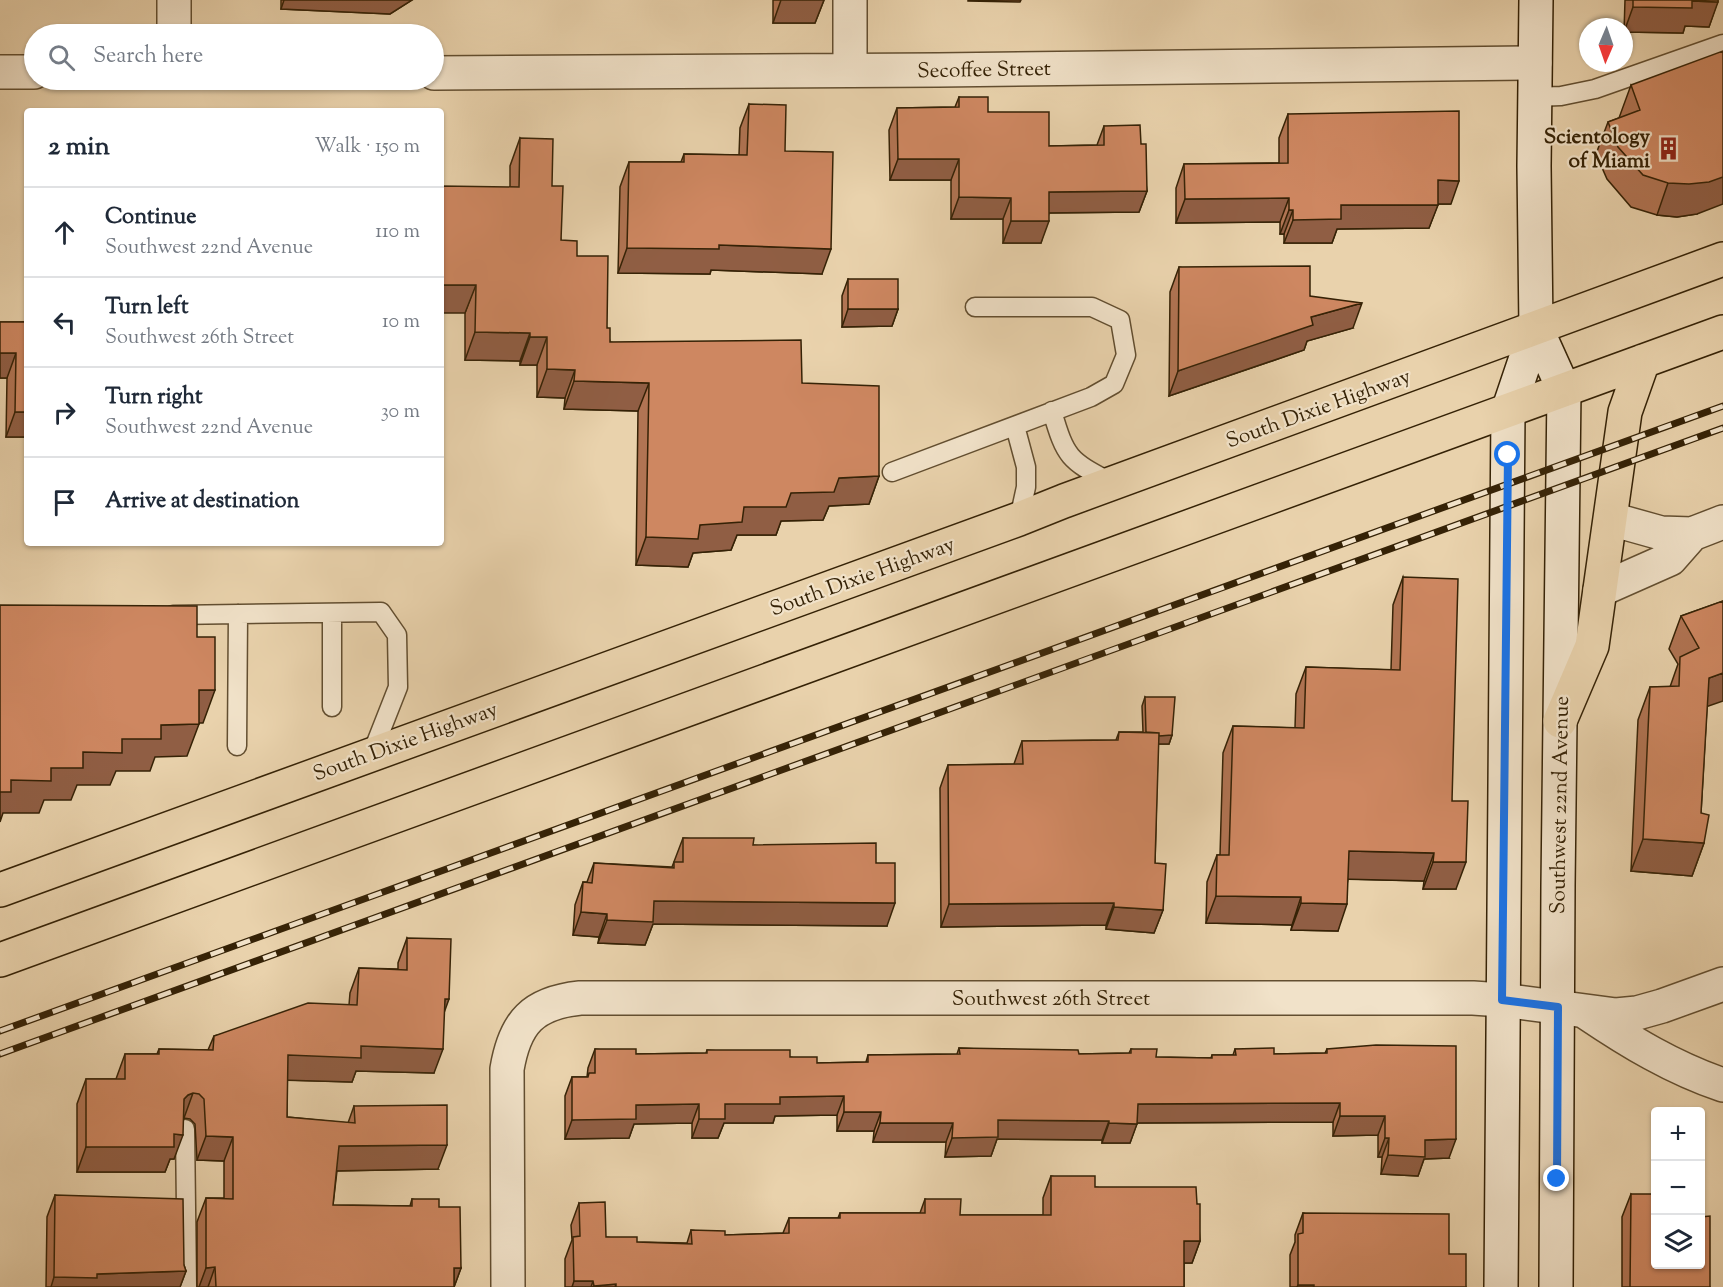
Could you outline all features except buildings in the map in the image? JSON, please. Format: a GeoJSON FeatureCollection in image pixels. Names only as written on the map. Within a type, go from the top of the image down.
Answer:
{"type":"FeatureCollection","features":[{"type":"Feature","properties":{"kind":"highway","name":"South Dixie Highway"},"geometry":{"type":"LineString","coordinates":[[0,890],[1019,519],[1723,259]]}},
{"type":"Feature","properties":{"kind":"highway"},"geometry":{"type":"LineString","coordinates":[[0,960],[1723,332]]}},
{"type":"Feature","properties":{"kind":"highway"},"geometry":{"type":"LineString","coordinates":[[1560,721],[1592,646],[1625,412],[1642,361]]}},
{"type":"Feature","properties":{"kind":"street"},"geometry":{"type":"LineString","coordinates":[[174,0],[174,24]]}},
{"type":"Feature","properties":{"kind":"street"},"geometry":{"type":"LineString","coordinates":[[850,0],[850,70]]}},
{"type":"Feature","properties":{"kind":"street","name":"Southwest 22nd Avenue"},"geometry":{"type":"LineString","coordinates":[[1501,1287],[1508,411],[1536,328],[1534,63],[1536,0]]}},
{"type":"Feature","properties":{"kind":"street","name":"Secoffee Street"},"geometry":{"type":"LineString","coordinates":[[444,73],[1534,63]]}},
{"type":"Feature","properties":{"kind":"street"},"geometry":{"type":"LineString","coordinates":[[0,72],[24,72]]}},
{"type":"Feature","properties":{"kind":"street","name":"Southwest 22nd Avenue"},"geometry":{"type":"LineString","coordinates":[[1536,328],[1564,390],[1560,721],[1570,1009],[1556,1287]]}},
{"type":"Feature","properties":{"kind":"street"},"geometry":{"type":"LineString","coordinates":[[1611,519],[1651,532],[1692,534],[1723,522]]}},
{"type":"Feature","properties":{"kind":"street"},"geometry":{"type":"LineString","coordinates":[[1600,590],[1670,559],[1692,534]]}},
{"type":"Feature","properties":{"kind":"street","name":"Southwest 26th Street"},"geometry":{"type":"LineString","coordinates":[[508,1287],[507,1069],[516,1036],[525,1020],[541,1007],[561,1000],[580,998],[1455,998],[1502,1000],[1616,1015],[1637,1013],[1723,984]]}},
{"type":"Feature","properties":{"kind":"street","name":"Southwest 26th Street"},"geometry":{"type":"LineString","coordinates":[[1570,1009],[1683,1070],[1723,1085]]}},
{"type":"Feature","properties":{"kind":"lane"},"geometry":{"type":"LineString","coordinates":[[1534,98],[1562,96],[1595,89],[1723,44]]}},
{"type":"Feature","properties":{"kind":"lane"},"geometry":{"type":"LineString","coordinates":[[892,472],[1091,397],[1114,384],[1126,355],[1120,320],[1092,307],[975,307]]}},
{"type":"Feature","properties":{"kind":"lane"},"geometry":{"type":"LineString","coordinates":[[1052,411],[1060,438],[1069,456],[1081,467],[1112,483]]}},
{"type":"Feature","properties":{"kind":"lane"},"geometry":{"type":"LineString","coordinates":[[1015,426],[1026,466],[1026,487],[1019,519]]}},
{"type":"Feature","properties":{"kind":"lane"},"geometry":{"type":"LineString","coordinates":[[159,615],[381,612],[397,635],[398,687],[372,753]]}},
{"type":"Feature","properties":{"kind":"lane"},"geometry":{"type":"LineString","coordinates":[[332,613],[332,707]]}},
{"type":"Feature","properties":{"kind":"lane"},"geometry":{"type":"LineString","coordinates":[[237,746],[238,614]]}},
{"type":"Feature","properties":{"kind":"lane"},"geometry":{"type":"LineString","coordinates":[[185,1129],[187,1287]]}},
{"type":"Feature","properties":{"kind":"railway"},"geometry":{"type":"LineString","coordinates":[[0,1031],[1723,406]]}},
{"type":"Feature","properties":{"kind":"railway"},"geometry":{"type":"LineString","coordinates":[[0,1054],[1723,428]]}},
{"type":"Feature","properties":{"kind":"place","name":"Scientology of Miami"},"geometry":{"type":"Point","coordinates":[1668,148]}},
{"type":"Feature","properties":{"kind":"route"},"geometry":{"type":"LineString","coordinates":[[1508,455],[1502,1000],[1558,1007],[1557,1179]]}}]}
